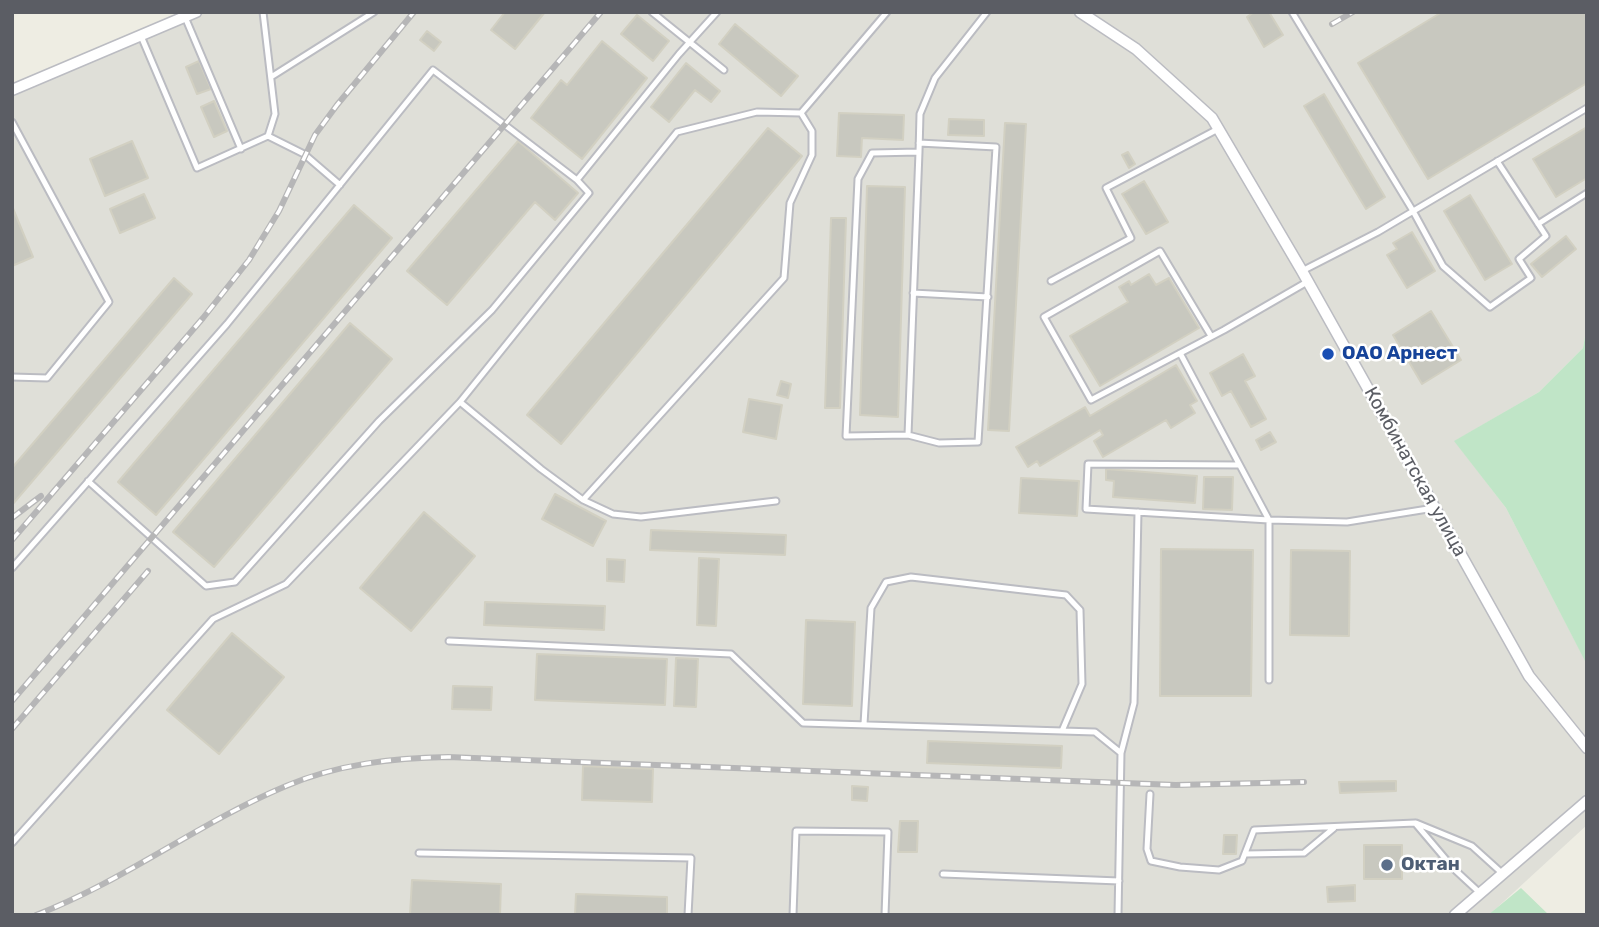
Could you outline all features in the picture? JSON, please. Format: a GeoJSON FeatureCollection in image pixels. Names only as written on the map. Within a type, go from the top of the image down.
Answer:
{"type":"FeatureCollection","features":[{"type":"Feature","properties":{"kind":"street"},"geometry":{"type":"LineString","coordinates":[[12,90],[196,12]]}},
{"type":"Feature","properties":{"kind":"street","name":"Комбинатская улица"},"geometry":{"type":"LineString","coordinates":[[1080,12],[1136,49],[1212,118],[1308,281],[1529,676],[1587,748]]}},
{"type":"Feature","properties":{"kind":"street"},"geometry":{"type":"LineString","coordinates":[[1455,915],[1587,801]]}},
{"type":"Feature","properties":{"kind":"lane"},"geometry":{"type":"LineString","coordinates":[[141,36],[197,168],[268,136],[275,114],[264,12]]}},
{"type":"Feature","properties":{"kind":"lane"},"geometry":{"type":"LineString","coordinates":[[271,78],[374,12]]}},
{"type":"Feature","properties":{"kind":"lane"},"geometry":{"type":"LineString","coordinates":[[652,12],[724,70]]}},
{"type":"Feature","properties":{"kind":"lane"},"geometry":{"type":"LineString","coordinates":[[578,180],[690,42],[718,12]]}},
{"type":"Feature","properties":{"kind":"lane"},"geometry":{"type":"LineString","coordinates":[[801,113],[887,12]]}},
{"type":"Feature","properties":{"kind":"lane"},"geometry":{"type":"LineString","coordinates":[[908,435],[920,114],[935,78],[987,12]]}},
{"type":"Feature","properties":{"kind":"lane"},"geometry":{"type":"LineString","coordinates":[[1292,12],[1413,211],[1443,267],[1490,307],[1531,278],[1519,259],[1546,236],[1497,161]]}},
{"type":"Feature","properties":{"kind":"lane"},"geometry":{"type":"LineString","coordinates":[[185,17],[240,149]]}},
{"type":"Feature","properties":{"kind":"lane"},"geometry":{"type":"LineString","coordinates":[[12,568],[88,481],[226,324],[433,70],[578,180],[589,193],[492,310],[379,421],[235,582],[206,586],[88,481]]}},
{"type":"Feature","properties":{"kind":"lane"},"geometry":{"type":"LineString","coordinates":[[1302,271],[1378,232],[1587,108]]}},
{"type":"Feature","properties":{"kind":"lane"},"geometry":{"type":"LineString","coordinates":[[12,843],[213,619],[286,584],[460,402],[677,132],[757,112],[801,113]]}},
{"type":"Feature","properties":{"kind":"lane"},"geometry":{"type":"LineString","coordinates":[[583,500],[784,278],[790,203],[812,155],[811,131],[801,113]]}},
{"type":"Feature","properties":{"kind":"lane"},"geometry":{"type":"LineString","coordinates":[[12,122],[109,302],[47,378],[12,377]]}},
{"type":"Feature","properties":{"kind":"lane"},"geometry":{"type":"LineString","coordinates":[[1051,281],[1131,238],[1106,188],[1218,129]]}},
{"type":"Feature","properties":{"kind":"lane"},"geometry":{"type":"LineString","coordinates":[[268,136],[304,154],[340,185]]}},
{"type":"Feature","properties":{"kind":"lane"},"geometry":{"type":"LineString","coordinates":[[919,143],[996,147],[978,442],[939,443],[908,435],[846,436],[859,179],[872,153],[919,152]]}},
{"type":"Feature","properties":{"kind":"lane"},"geometry":{"type":"LineString","coordinates":[[1538,224],[1587,193]]}},
{"type":"Feature","properties":{"kind":"lane"},"geometry":{"type":"LineString","coordinates":[[1211,336],[1160,251],[1044,317],[1091,400],[1211,336],[1308,281]]}},
{"type":"Feature","properties":{"kind":"lane"},"geometry":{"type":"LineString","coordinates":[[913,293],[988,298]]}},
{"type":"Feature","properties":{"kind":"lane"},"geometry":{"type":"LineString","coordinates":[[1180,352],[1269,520],[1269,680]]}},
{"type":"Feature","properties":{"kind":"lane"},"geometry":{"type":"LineString","coordinates":[[460,402],[541,470],[583,500],[613,514],[641,517],[776,501]]}},
{"type":"Feature","properties":{"kind":"lane"},"geometry":{"type":"LineString","coordinates":[[1239,465],[1088,464],[1086,509],[1347,522],[1435,507]]}},
{"type":"Feature","properties":{"kind":"lane"},"geometry":{"type":"LineString","coordinates":[[1118,915],[1121,753],[1134,704],[1138,512]]}},
{"type":"Feature","properties":{"kind":"lane"},"geometry":{"type":"LineString","coordinates":[[864,724],[871,608],[886,582],[911,577],[1066,595],[1080,610],[1082,684],[1062,731]]}},
{"type":"Feature","properties":{"kind":"lane"},"geometry":{"type":"LineString","coordinates":[[449,641],[731,654],[803,723],[1095,732],[1121,753]]}},
{"type":"Feature","properties":{"kind":"lane"},"geometry":{"type":"LineString","coordinates":[[1150,794],[1147,849],[1152,861],[1180,867],[1219,870],[1242,861],[1254,830],[1415,823],[1472,846],[1503,874]]}},
{"type":"Feature","properties":{"kind":"lane"},"geometry":{"type":"LineString","coordinates":[[1415,823],[1454,869],[1480,893]]}},
{"type":"Feature","properties":{"kind":"lane"},"geometry":{"type":"LineString","coordinates":[[1245,854],[1304,853],[1335,826]]}},
{"type":"Feature","properties":{"kind":"lane"},"geometry":{"type":"LineString","coordinates":[[793,915],[796,831],[888,832],[885,915]]}},
{"type":"Feature","properties":{"kind":"lane"},"geometry":{"type":"LineString","coordinates":[[419,853],[691,858],[688,915]]}},
{"type":"Feature","properties":{"kind":"lane"},"geometry":{"type":"LineString","coordinates":[[943,874],[1119,881]]}},
{"type":"Feature","properties":{"kind":"shaded area"},"geometry":{"type":"Polygon","coordinates":[[[189,12],[1587,12],[1587,325],[1583,348],[1539,392],[1455,441],[1506,508],[1587,664],[1587,825],[1489,915],[12,915],[12,97],[189,12]]]}},
{"type":"Feature","properties":{"kind":"green space"},"geometry":{"type":"Polygon","coordinates":[[[1587,325],[1585,661],[1506,508],[1454,441],[1539,392],[1583,348],[1587,325]]]}},
{"type":"Feature","properties":{"kind":"green space"},"geometry":{"type":"Polygon","coordinates":[[[1521,888],[1549,915],[1488,915],[1521,888]]]}},
{"type":"Feature","properties":{"kind":"building"},"geometry":{"type":"Polygon","coordinates":[[[505,12],[545,12],[515,49],[491,30],[505,12]]]}},
{"type":"Feature","properties":{"kind":"building"},"geometry":{"type":"Polygon","coordinates":[[[1254,12],[1269,12],[1283,35],[1264,47],[1247,17],[1254,12]]]}},
{"type":"Feature","properties":{"kind":"building"},"geometry":{"type":"Polygon","coordinates":[[[1442,12],[1587,12],[1587,83],[1428,179],[1358,63],[1442,12]]]}},
{"type":"Feature","properties":{"kind":"building"},"geometry":{"type":"Polygon","coordinates":[[[637,15],[669,41],[653,61],[621,34],[637,15]]]}},
{"type":"Feature","properties":{"kind":"building"},"geometry":{"type":"Polygon","coordinates":[[[735,24],[798,76],[781,96],[719,44],[735,24]]]}},
{"type":"Feature","properties":{"kind":"building"},"geometry":{"type":"Polygon","coordinates":[[[427,31],[441,42],[434,51],[420,40],[427,31]]]}},
{"type":"Feature","properties":{"kind":"building"},"geometry":{"type":"Polygon","coordinates":[[[602,41],[647,78],[582,159],[531,118],[561,80],[567,85],[602,41]]]}},
{"type":"Feature","properties":{"kind":"building"},"geometry":{"type":"Polygon","coordinates":[[[199,61],[211,89],[197,94],[186,67],[199,61]]]}},
{"type":"Feature","properties":{"kind":"building"},"geometry":{"type":"Polygon","coordinates":[[[686,63],[720,91],[711,102],[695,90],[669,122],[651,107],[686,63]]]}},
{"type":"Feature","properties":{"kind":"building"},"geometry":{"type":"Polygon","coordinates":[[[1324,94],[1385,197],[1366,209],[1304,106],[1324,94]]]}},
{"type":"Feature","properties":{"kind":"building"},"geometry":{"type":"Polygon","coordinates":[[[214,101],[227,131],[214,137],[201,107],[214,101]]]}},
{"type":"Feature","properties":{"kind":"building"},"geometry":{"type":"Polygon","coordinates":[[[839,113],[904,115],[903,140],[862,138],[861,157],[837,156],[839,113]]]}},
{"type":"Feature","properties":{"kind":"building"},"geometry":{"type":"Polygon","coordinates":[[[949,119],[984,120],[984,136],[948,135],[949,119]]]}},
{"type":"Feature","properties":{"kind":"building"},"geometry":{"type":"Polygon","coordinates":[[[1005,123],[1026,124],[1009,431],[988,430],[1005,123]]]}},
{"type":"Feature","properties":{"kind":"building"},"geometry":{"type":"Polygon","coordinates":[[[1587,127],[1587,178],[1556,197],[1533,159],[1587,127]]]}},
{"type":"Feature","properties":{"kind":"building"},"geometry":{"type":"Polygon","coordinates":[[[768,128],[802,156],[561,444],[527,415],[768,128]]]}},
{"type":"Feature","properties":{"kind":"building"},"geometry":{"type":"Polygon","coordinates":[[[132,141],[148,178],[105,196],[90,159],[132,141]]]}},
{"type":"Feature","properties":{"kind":"building"},"geometry":{"type":"Polygon","coordinates":[[[518,141],[578,193],[555,220],[535,202],[447,305],[407,271],[518,141]]]}},
{"type":"Feature","properties":{"kind":"building"},"geometry":{"type":"Polygon","coordinates":[[[1128,152],[1135,164],[1129,168],[1122,155],[1128,152]]]}},
{"type":"Feature","properties":{"kind":"building"},"geometry":{"type":"Polygon","coordinates":[[[1144,181],[1168,222],[1146,234],[1122,194],[1144,181]]]}},
{"type":"Feature","properties":{"kind":"building"},"geometry":{"type":"Polygon","coordinates":[[[867,186],[905,187],[898,417],[860,415],[867,186]]]}},
{"type":"Feature","properties":{"kind":"building"},"geometry":{"type":"Polygon","coordinates":[[[144,194],[155,218],[120,233],[110,209],[144,194]]]}},
{"type":"Feature","properties":{"kind":"building"},"geometry":{"type":"Polygon","coordinates":[[[1470,195],[1512,264],[1485,280],[1444,211],[1470,195]]]}},
{"type":"Feature","properties":{"kind":"building"},"geometry":{"type":"Polygon","coordinates":[[[354,205],[392,238],[156,515],[118,482],[354,205]]]}},
{"type":"Feature","properties":{"kind":"building"},"geometry":{"type":"Polygon","coordinates":[[[12,206],[33,257],[12,266],[12,206]]]}},
{"type":"Feature","properties":{"kind":"building"},"geometry":{"type":"Polygon","coordinates":[[[831,218],[846,218],[840,408],[825,408],[831,218]]]}},
{"type":"Feature","properties":{"kind":"building"},"geometry":{"type":"Polygon","coordinates":[[[1412,232],[1435,271],[1407,288],[1387,255],[1397,249],[1393,243],[1412,232]]]}},
{"type":"Feature","properties":{"kind":"building"},"geometry":{"type":"Polygon","coordinates":[[[1566,236],[1576,249],[1542,277],[1531,264],[1566,236]]]}},
{"type":"Feature","properties":{"kind":"building"},"geometry":{"type":"Polygon","coordinates":[[[1149,274],[1156,285],[1169,278],[1199,328],[1100,386],[1070,336],[1128,302],[1119,287],[1129,281],[1131,285],[1149,274]]]}},
{"type":"Feature","properties":{"kind":"building"},"geometry":{"type":"Polygon","coordinates":[[[174,278],[192,294],[12,505],[12,468],[174,278]]]}},
{"type":"Feature","properties":{"kind":"building"},"geometry":{"type":"Polygon","coordinates":[[[1431,311],[1461,360],[1422,384],[1393,335],[1431,311]]]}},
{"type":"Feature","properties":{"kind":"building"},"geometry":{"type":"Polygon","coordinates":[[[350,323],[392,359],[214,567],[173,532],[350,323]]]}},
{"type":"Feature","properties":{"kind":"building"},"geometry":{"type":"Polygon","coordinates":[[[1243,354],[1255,376],[1245,381],[1266,419],[1251,427],[1231,391],[1222,396],[1210,373],[1243,354]]]}},
{"type":"Feature","properties":{"kind":"building"},"geometry":{"type":"Polygon","coordinates":[[[1176,365],[1197,401],[1190,405],[1195,413],[1171,428],[1166,420],[1103,457],[1094,441],[1103,435],[1100,430],[1040,466],[1037,461],[1028,467],[1016,447],[1085,407],[1090,416],[1176,365]]]}},
{"type":"Feature","properties":{"kind":"building"},"geometry":{"type":"Polygon","coordinates":[[[781,381],[791,384],[788,398],[777,395],[781,381]]]}},
{"type":"Feature","properties":{"kind":"building"},"geometry":{"type":"Polygon","coordinates":[[[749,399],[782,405],[776,439],[743,432],[749,399]]]}},
{"type":"Feature","properties":{"kind":"building"},"geometry":{"type":"Polygon","coordinates":[[[1270,432],[1276,442],[1261,450],[1256,440],[1270,432]]]}},
{"type":"Feature","properties":{"kind":"building"},"geometry":{"type":"Polygon","coordinates":[[[1106,469],[1197,476],[1195,503],[1113,497],[1114,481],[1106,480],[1106,469]]]}},
{"type":"Feature","properties":{"kind":"building"},"geometry":{"type":"Polygon","coordinates":[[[1204,477],[1233,477],[1232,510],[1203,509],[1204,477]]]}},
{"type":"Feature","properties":{"kind":"building"},"geometry":{"type":"Polygon","coordinates":[[[1021,478],[1079,481],[1077,516],[1019,513],[1021,478]]]}},
{"type":"Feature","properties":{"kind":"building"},"geometry":{"type":"Polygon","coordinates":[[[555,494],[606,521],[593,546],[542,519],[555,494]]]}},
{"type":"Feature","properties":{"kind":"building"},"geometry":{"type":"Polygon","coordinates":[[[424,512],[475,556],[411,631],[360,588],[424,512]]]}},
{"type":"Feature","properties":{"kind":"building"},"geometry":{"type":"Polygon","coordinates":[[[651,530],[786,535],[785,555],[650,550],[651,530]]]}},
{"type":"Feature","properties":{"kind":"building"},"geometry":{"type":"Polygon","coordinates":[[[1161,549],[1253,550],[1251,696],[1160,696],[1161,549]]]}},
{"type":"Feature","properties":{"kind":"building"},"geometry":{"type":"Polygon","coordinates":[[[1291,550],[1350,551],[1349,636],[1290,635],[1291,550]]]}},
{"type":"Feature","properties":{"kind":"building"},"geometry":{"type":"Polygon","coordinates":[[[699,558],[719,559],[716,626],[697,625],[699,558]]]}},
{"type":"Feature","properties":{"kind":"building"},"geometry":{"type":"Polygon","coordinates":[[[607,559],[625,560],[624,582],[607,581],[607,559]]]}},
{"type":"Feature","properties":{"kind":"building"},"geometry":{"type":"Polygon","coordinates":[[[485,602],[605,606],[604,630],[484,625],[485,602]]]}},
{"type":"Feature","properties":{"kind":"building"},"geometry":{"type":"Polygon","coordinates":[[[806,620],[855,622],[852,706],[803,704],[806,620]]]}},
{"type":"Feature","properties":{"kind":"building"},"geometry":{"type":"Polygon","coordinates":[[[232,633],[284,677],[219,754],[167,710],[232,633]]]}},
{"type":"Feature","properties":{"kind":"building"},"geometry":{"type":"Polygon","coordinates":[[[537,654],[667,659],[665,705],[535,700],[537,654]]]}},
{"type":"Feature","properties":{"kind":"building"},"geometry":{"type":"Polygon","coordinates":[[[676,658],[698,659],[696,707],[674,706],[676,658]]]}},
{"type":"Feature","properties":{"kind":"building"},"geometry":{"type":"Polygon","coordinates":[[[453,686],[492,687],[491,710],[452,709],[453,686]]]}},
{"type":"Feature","properties":{"kind":"building"},"geometry":{"type":"Polygon","coordinates":[[[928,741],[1062,746],[1061,768],[927,763],[928,741]]]}},
{"type":"Feature","properties":{"kind":"building"},"geometry":{"type":"Polygon","coordinates":[[[583,766],[653,769],[652,802],[582,800],[583,766]]]}},
{"type":"Feature","properties":{"kind":"building"},"geometry":{"type":"Polygon","coordinates":[[[1396,781],[1396,791],[1340,793],[1339,782],[1396,781]]]}},
{"type":"Feature","properties":{"kind":"building"},"geometry":{"type":"Polygon","coordinates":[[[852,786],[868,787],[867,801],[852,800],[852,786]]]}},
{"type":"Feature","properties":{"kind":"building"},"geometry":{"type":"Polygon","coordinates":[[[900,821],[918,821],[917,852],[898,852],[900,821]]]}},
{"type":"Feature","properties":{"kind":"building"},"geometry":{"type":"Polygon","coordinates":[[[1224,835],[1237,835],[1236,854],[1223,854],[1224,835]]]}},
{"type":"Feature","properties":{"kind":"building"},"geometry":{"type":"Polygon","coordinates":[[[1364,845],[1402,845],[1402,879],[1364,879],[1364,845]]]}},
{"type":"Feature","properties":{"kind":"building"},"geometry":{"type":"Polygon","coordinates":[[[412,880],[501,884],[500,915],[410,915],[412,880]]]}},
{"type":"Feature","properties":{"kind":"building"},"geometry":{"type":"Polygon","coordinates":[[[1355,885],[1355,901],[1328,902],[1327,887],[1355,885]]]}},
{"type":"Feature","properties":{"kind":"building"},"geometry":{"type":"Polygon","coordinates":[[[576,894],[667,897],[667,915],[575,915],[576,894]]]}},
{"type":"Feature","properties":{"kind":"railway"},"geometry":{"type":"LineString","coordinates":[[12,540],[203,318],[249,260],[279,211],[315,135],[414,12]]}},
{"type":"Feature","properties":{"kind":"railway"},"geometry":{"type":"LineString","coordinates":[[12,701],[601,12]]}},
{"type":"Feature","properties":{"kind":"railway"},"geometry":{"type":"LineString","coordinates":[[1332,24],[1353,12]]}},
{"type":"Feature","properties":{"kind":"railway"},"geometry":{"type":"LineString","coordinates":[[12,518],[41,496]]}},
{"type":"Feature","properties":{"kind":"railway"},"geometry":{"type":"LineString","coordinates":[[12,729],[148,571]]}},
{"type":"Feature","properties":{"kind":"railway"},"geometry":{"type":"LineString","coordinates":[[36,915],[100,886],[254,800],[326,772],[386,761],[448,757],[1176,785],[1304,782]]}},
{"type":"Feature","properties":{"kind":"place","name":"ОАО Арнест"},"geometry":{"type":"Point","coordinates":[1328,354]}},
{"type":"Feature","properties":{"kind":"place","name":"Октан"},"geometry":{"type":"Point","coordinates":[1387,865]}}]}
